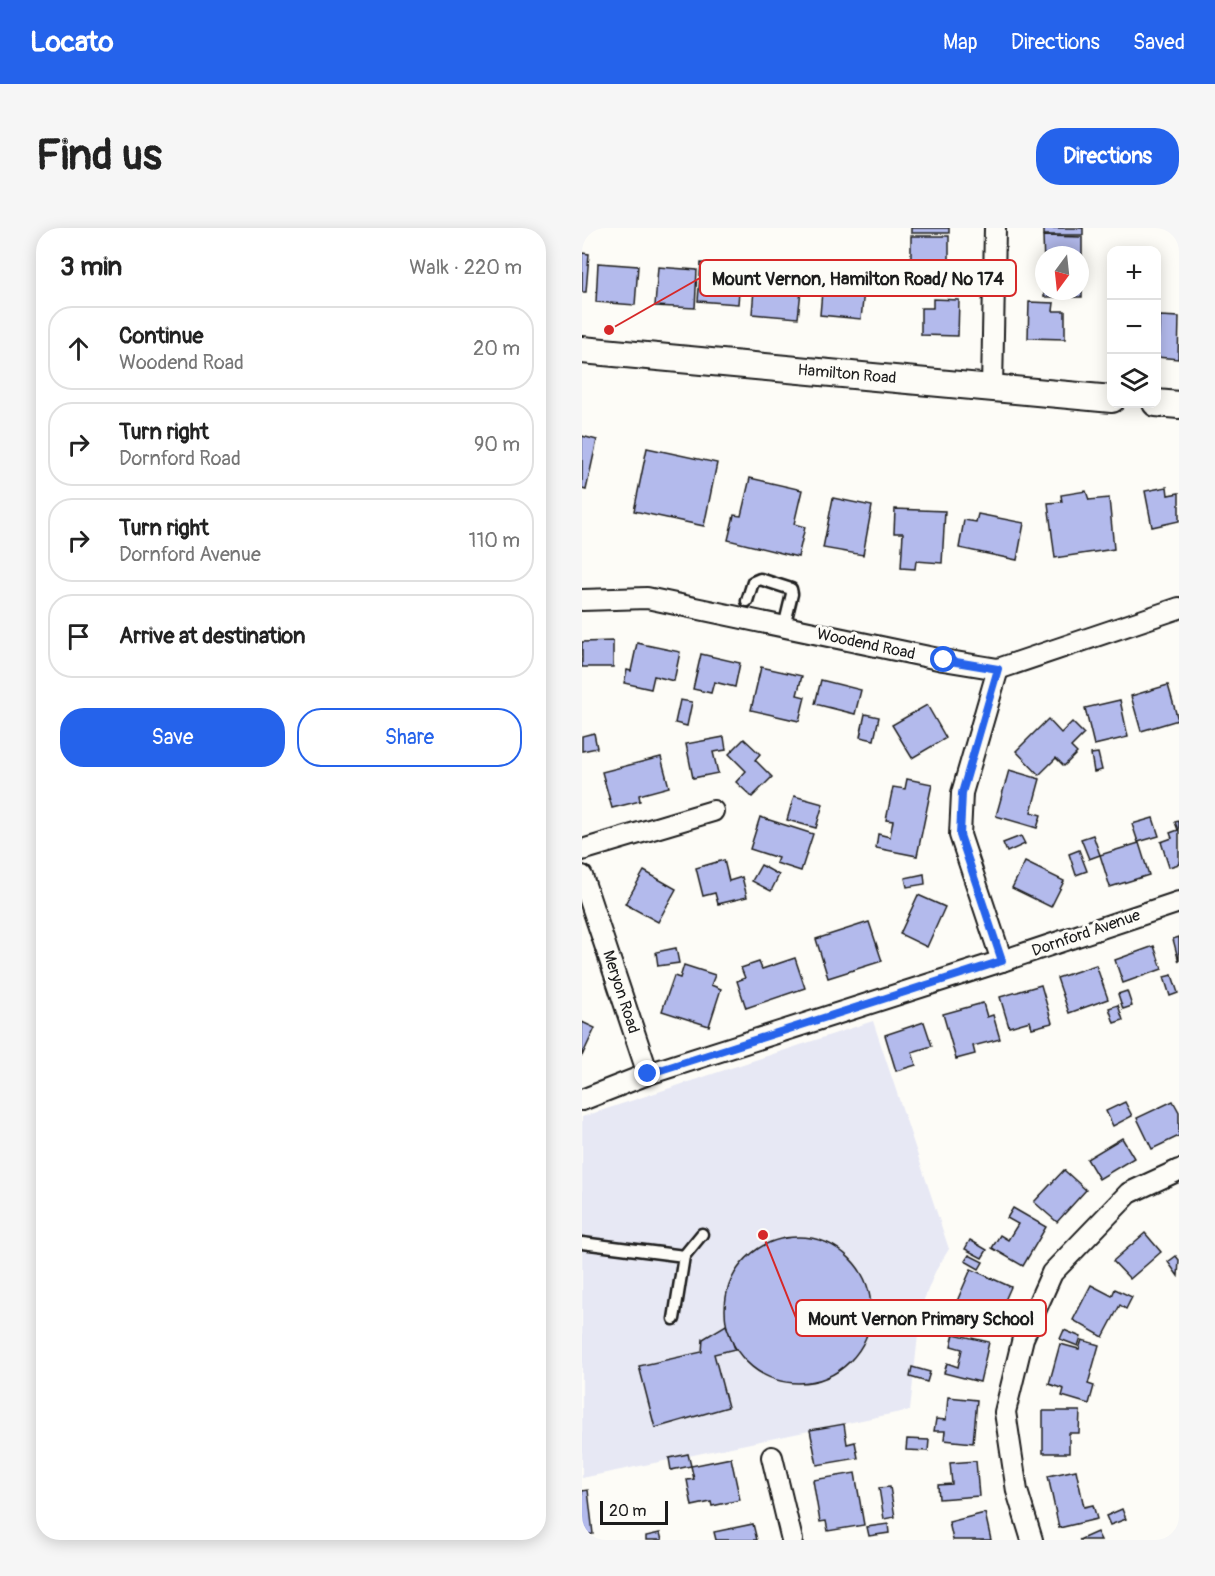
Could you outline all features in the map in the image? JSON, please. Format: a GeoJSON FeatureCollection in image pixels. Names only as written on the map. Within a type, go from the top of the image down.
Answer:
{"type":"FeatureCollection","features":[{"type":"Feature","properties":{"kind":"street"},"geometry":{"type":"LineString","coordinates":[[992,388],[995,228]]}},
{"type":"Feature","properties":{"kind":"street","name":"Hamilton Road"},"geometry":{"type":"LineString","coordinates":[[582,350],[1107,399]]}},
{"type":"Feature","properties":{"kind":"street"},"geometry":{"type":"LineString","coordinates":[[1161,403],[1179,405]]}},
{"type":"Feature","properties":{"kind":"street","name":"Woodend Road"},"geometry":{"type":"LineString","coordinates":[[582,600],[647,598],[944,660],[998,669],[1179,608]]}},
{"type":"Feature","properties":{"kind":"street"},"geometry":{"type":"LineString","coordinates":[[998,669],[962,793],[960,835],[1002,961]]}},
{"type":"Feature","properties":{"kind":"street"},"geometry":{"type":"LineString","coordinates":[[582,850],[713,811]]}},
{"type":"Feature","properties":{"kind":"street","name":"Meryon Road"},"geometry":{"type":"LineString","coordinates":[[582,876],[648,1074]]}},
{"type":"Feature","properties":{"kind":"street","name":"Dornford Avenue"},"geometry":{"type":"LineString","coordinates":[[582,1100],[648,1074],[1179,902]]}},
{"type":"Feature","properties":{"kind":"street"},"geometry":{"type":"LineString","coordinates":[[1032,1540],[1017,1491],[1005,1413],[1023,1338],[1052,1273],[1129,1193],[1179,1170]]}},
{"type":"Feature","properties":{"kind":"street"},"geometry":{"type":"LineString","coordinates":[[772,1457],[792,1540]]}},
{"type":"Feature","properties":{"kind":"lane"},"geometry":{"type":"LineString","coordinates":[[747,601],[753,582],[760,579],[791,589],[792,594],[784,627]]}},
{"type":"Feature","properties":{"kind":"lane"},"geometry":{"type":"LineString","coordinates":[[674,1319],[684,1256],[702,1234]]}},
{"type":"Feature","properties":{"kind":"lane"},"geometry":{"type":"LineString","coordinates":[[582,1243],[684,1256]]}},
{"type":"Feature","properties":{"kind":"shaded area"},"geometry":{"type":"Polygon","coordinates":[[[873,1021],[949,1249],[935,1272],[921,1307],[910,1410],[582,1478],[582,1117],[873,1021]]]}},
{"type":"Feature","properties":{"kind":"building"},"geometry":{"type":"Polygon","coordinates":[[[911,228],[949,228],[949,233],[911,233],[911,228]]]}},
{"type":"Feature","properties":{"kind":"building"},"geometry":{"type":"Polygon","coordinates":[[[1044,228],[1083,228],[1083,235],[1044,235],[1044,228]]]}},
{"type":"Feature","properties":{"kind":"building"},"geometry":{"type":"Polygon","coordinates":[[[911,236],[949,236],[949,264],[911,264],[911,236]]]}},
{"type":"Feature","properties":{"kind":"building"},"geometry":{"type":"Polygon","coordinates":[[[1043,236],[1082,237],[1082,246],[1043,246],[1043,236]]]}},
{"type":"Feature","properties":{"kind":"building"},"geometry":{"type":"Polygon","coordinates":[[[582,253],[589,254],[586,292],[582,292],[582,253]]]}},
{"type":"Feature","properties":{"kind":"building"},"geometry":{"type":"Polygon","coordinates":[[[598,263],[638,266],[635,305],[596,302],[598,263]]]}},
{"type":"Feature","properties":{"kind":"building"},"geometry":{"type":"Polygon","coordinates":[[[701,263],[741,266],[738,304],[698,301],[701,263]]]}},
{"type":"Feature","properties":{"kind":"building"},"geometry":{"type":"Polygon","coordinates":[[[658,267],[697,270],[695,308],[655,306],[658,267]]]}},
{"type":"Feature","properties":{"kind":"building"},"geometry":{"type":"Polygon","coordinates":[[[824,268],[866,272],[861,319],[820,315],[824,268]]]}},
{"type":"Feature","properties":{"kind":"building"},"geometry":{"type":"Polygon","coordinates":[[[755,277],[802,282],[798,318],[752,314],[755,277]]]}},
{"type":"Feature","properties":{"kind":"building"},"geometry":{"type":"Polygon","coordinates":[[[933,299],[959,300],[958,336],[921,335],[921,308],[933,308],[933,299]]]}},
{"type":"Feature","properties":{"kind":"building"},"geometry":{"type":"Polygon","coordinates":[[[1029,302],[1054,303],[1053,311],[1065,311],[1065,339],[1028,338],[1029,302]]]}},
{"type":"Feature","properties":{"kind":"building"},"geometry":{"type":"Polygon","coordinates":[[[1161,316],[1179,317],[1178,359],[1161,357],[1161,316]]]}},
{"type":"Feature","properties":{"kind":"building"},"geometry":{"type":"Polygon","coordinates":[[[582,436],[597,440],[586,490],[582,489],[582,436]]]}},
{"type":"Feature","properties":{"kind":"building"},"geometry":{"type":"Polygon","coordinates":[[[647,448],[717,463],[704,526],[634,511],[647,448]]]}},
{"type":"Feature","properties":{"kind":"building"},"geometry":{"type":"Polygon","coordinates":[[[750,478],[802,490],[794,524],[805,527],[798,557],[728,540],[734,515],[741,516],[750,478]]]}},
{"type":"Feature","properties":{"kind":"building"},"geometry":{"type":"Polygon","coordinates":[[[1167,487],[1168,495],[1179,493],[1179,521],[1152,527],[1145,491],[1167,487]]]}},
{"type":"Feature","properties":{"kind":"building"},"geometry":{"type":"Polygon","coordinates":[[[1086,491],[1089,500],[1109,498],[1114,549],[1055,558],[1048,503],[1062,502],[1061,495],[1086,491]]]}},
{"type":"Feature","properties":{"kind":"building"},"geometry":{"type":"Polygon","coordinates":[[[833,498],[872,506],[863,555],[823,548],[833,498]]]}},
{"type":"Feature","properties":{"kind":"building"},"geometry":{"type":"Polygon","coordinates":[[[895,509],[945,511],[942,563],[916,561],[915,569],[901,568],[903,533],[894,533],[895,509]]]}},
{"type":"Feature","properties":{"kind":"building"},"geometry":{"type":"Polygon","coordinates":[[[978,514],[1024,523],[1017,560],[959,548],[964,520],[976,522],[978,514]]]}},
{"type":"Feature","properties":{"kind":"building"},"geometry":{"type":"Polygon","coordinates":[[[613,641],[613,667],[582,667],[582,642],[613,641]]]}},
{"type":"Feature","properties":{"kind":"building"},"geometry":{"type":"Polygon","coordinates":[[[637,643],[680,652],[674,681],[654,676],[651,689],[624,683],[627,670],[631,671],[637,643]]]}},
{"type":"Feature","properties":{"kind":"building"},"geometry":{"type":"Polygon","coordinates":[[[701,654],[740,663],[735,687],[714,682],[711,693],[693,689],[701,654]]]}},
{"type":"Feature","properties":{"kind":"building"},"geometry":{"type":"Polygon","coordinates":[[[761,667],[802,676],[797,695],[805,697],[799,721],[751,710],[761,667]]]}},
{"type":"Feature","properties":{"kind":"building"},"geometry":{"type":"Polygon","coordinates":[[[821,680],[861,690],[855,714],[815,704],[821,680]]]}},
{"type":"Feature","properties":{"kind":"building"},"geometry":{"type":"Polygon","coordinates":[[[1168,685],[1178,720],[1141,731],[1131,696],[1168,685]]]}},
{"type":"Feature","properties":{"kind":"building"},"geometry":{"type":"Polygon","coordinates":[[[680,700],[692,702],[687,726],[675,723],[680,700]]]}},
{"type":"Feature","properties":{"kind":"building"},"geometry":{"type":"Polygon","coordinates":[[[1120,700],[1128,737],[1094,745],[1085,708],[1120,700]]]}},
{"type":"Feature","properties":{"kind":"building"},"geometry":{"type":"Polygon","coordinates":[[[927,705],[946,738],[912,758],[892,725],[927,705]]]}},
{"type":"Feature","properties":{"kind":"building"},"geometry":{"type":"Polygon","coordinates":[[[865,714],[879,717],[874,740],[860,737],[865,714]]]}},
{"type":"Feature","properties":{"kind":"building"},"geometry":{"type":"Polygon","coordinates":[[[1048,719],[1061,733],[1072,722],[1084,734],[1071,747],[1077,753],[1064,766],[1056,758],[1039,775],[1016,751],[1048,719]]]}},
{"type":"Feature","properties":{"kind":"building"},"geometry":{"type":"Polygon","coordinates":[[[594,733],[597,748],[582,751],[582,736],[594,733]]]}},
{"type":"Feature","properties":{"kind":"building"},"geometry":{"type":"Polygon","coordinates":[[[724,737],[726,750],[713,752],[718,773],[693,778],[686,744],[724,737]]]}},
{"type":"Feature","properties":{"kind":"building"},"geometry":{"type":"Polygon","coordinates":[[[744,739],[760,754],[755,760],[772,777],[752,797],[736,782],[746,771],[729,754],[744,739]]]}},
{"type":"Feature","properties":{"kind":"building"},"geometry":{"type":"Polygon","coordinates":[[[1098,753],[1102,770],[1094,772],[1091,754],[1098,753]]]}},
{"type":"Feature","properties":{"kind":"building"},"geometry":{"type":"Polygon","coordinates":[[[661,757],[669,787],[639,795],[640,801],[612,808],[602,772],[661,757]]]}},
{"type":"Feature","properties":{"kind":"building"},"geometry":{"type":"Polygon","coordinates":[[[1009,770],[1040,779],[1031,812],[1041,815],[1037,828],[996,816],[1009,770]]]}},
{"type":"Feature","properties":{"kind":"building"},"geometry":{"type":"Polygon","coordinates":[[[907,779],[932,784],[917,856],[876,848],[878,834],[890,837],[893,821],[886,820],[893,787],[905,789],[907,779]]]}},
{"type":"Feature","properties":{"kind":"building"},"geometry":{"type":"Polygon","coordinates":[[[794,796],[823,804],[816,828],[787,820],[794,796]]]}},
{"type":"Feature","properties":{"kind":"building"},"geometry":{"type":"Polygon","coordinates":[[[760,817],[813,834],[801,871],[776,863],[778,858],[750,849],[760,817]]]}},
{"type":"Feature","properties":{"kind":"building"},"geometry":{"type":"Polygon","coordinates":[[[1153,818],[1159,836],[1138,842],[1132,824],[1153,818]]]}},
{"type":"Feature","properties":{"kind":"building"},"geometry":{"type":"Polygon","coordinates":[[[1179,821],[1179,864],[1169,867],[1161,842],[1172,838],[1170,833],[1178,830],[1175,822],[1179,821]]]}},
{"type":"Feature","properties":{"kind":"building"},"geometry":{"type":"Polygon","coordinates":[[[1093,835],[1100,855],[1089,859],[1081,839],[1093,835]]]}},
{"type":"Feature","properties":{"kind":"building"},"geometry":{"type":"Polygon","coordinates":[[[1021,836],[1025,844],[1007,852],[1003,843],[1021,836]]]}},
{"type":"Feature","properties":{"kind":"building"},"geometry":{"type":"Polygon","coordinates":[[[1139,843],[1149,875],[1110,887],[1100,855],[1139,843]]]}},
{"type":"Feature","properties":{"kind":"building"},"geometry":{"type":"Polygon","coordinates":[[[1079,850],[1087,871],[1076,875],[1069,854],[1079,850]]]}},
{"type":"Feature","properties":{"kind":"building"},"geometry":{"type":"Polygon","coordinates":[[[724,860],[729,881],[742,877],[747,897],[718,904],[715,893],[703,896],[696,868],[724,860]]]}},
{"type":"Feature","properties":{"kind":"building"},"geometry":{"type":"Polygon","coordinates":[[[1025,862],[1064,881],[1051,907],[1012,888],[1025,862]]]}},
{"type":"Feature","properties":{"kind":"building"},"geometry":{"type":"Polygon","coordinates":[[[761,865],[779,875],[771,891],[752,881],[761,865]]]}},
{"type":"Feature","properties":{"kind":"building"},"geometry":{"type":"Polygon","coordinates":[[[644,871],[676,889],[658,922],[625,904],[644,871]]]}},
{"type":"Feature","properties":{"kind":"building"},"geometry":{"type":"Polygon","coordinates":[[[924,874],[925,884],[907,887],[905,878],[924,874]]]}},
{"type":"Feature","properties":{"kind":"building"},"geometry":{"type":"Polygon","coordinates":[[[918,895],[945,907],[927,947],[900,934],[918,895]]]}},
{"type":"Feature","properties":{"kind":"building"},"geometry":{"type":"Polygon","coordinates":[[[869,922],[882,961],[828,978],[816,939],[869,922]]]}},
{"type":"Feature","properties":{"kind":"building"},"geometry":{"type":"Polygon","coordinates":[[[1179,937],[1179,962],[1173,939],[1179,937]]]}},
{"type":"Feature","properties":{"kind":"building"},"geometry":{"type":"Polygon","coordinates":[[[1154,946],[1162,969],[1123,983],[1115,960],[1154,946]]]}},
{"type":"Feature","properties":{"kind":"building"},"geometry":{"type":"Polygon","coordinates":[[[676,948],[679,963],[658,966],[656,952],[676,948]]]}},
{"type":"Feature","properties":{"kind":"building"},"geometry":{"type":"Polygon","coordinates":[[[795,958],[805,988],[746,1008],[737,981],[745,978],[741,968],[759,962],[762,969],[795,958]]]}},
{"type":"Feature","properties":{"kind":"building"},"geometry":{"type":"Polygon","coordinates":[[[684,965],[715,975],[711,985],[721,989],[709,1026],[662,1011],[674,976],[680,978],[684,965]]]}},
{"type":"Feature","properties":{"kind":"building"},"geometry":{"type":"Polygon","coordinates":[[[1096,965],[1108,999],[1069,1013],[1057,978],[1096,965]]]}},
{"type":"Feature","properties":{"kind":"building"},"geometry":{"type":"Polygon","coordinates":[[[1172,975],[1178,993],[1170,996],[1164,977],[1172,975]]]}},
{"type":"Feature","properties":{"kind":"building"},"geometry":{"type":"Polygon","coordinates":[[[1041,985],[1052,1023],[1032,1028],[1030,1021],[1009,1027],[1000,997],[1041,985]]]}},
{"type":"Feature","properties":{"kind":"building"},"geometry":{"type":"Polygon","coordinates":[[[1127,991],[1132,1006],[1123,1009],[1118,994],[1127,991]]]}},
{"type":"Feature","properties":{"kind":"building"},"geometry":{"type":"Polygon","coordinates":[[[983,1003],[987,1017],[993,1015],[1000,1039],[973,1046],[975,1054],[956,1059],[943,1014],[983,1003]]]}},
{"type":"Feature","properties":{"kind":"building"},"geometry":{"type":"Polygon","coordinates":[[[1118,1005],[1123,1020],[1114,1023],[1109,1008],[1118,1005]]]}},
{"type":"Feature","properties":{"kind":"building"},"geometry":{"type":"Polygon","coordinates":[[[582,1022],[595,1028],[582,1056],[582,1022]]]}},
{"type":"Feature","properties":{"kind":"building"},"geometry":{"type":"Polygon","coordinates":[[[924,1022],[932,1046],[912,1052],[916,1065],[896,1071],[885,1035],[924,1022]]]}},
{"type":"Feature","properties":{"kind":"building"},"geometry":{"type":"Polygon","coordinates":[[[1173,1101],[1179,1112],[1179,1136],[1152,1149],[1137,1118],[1173,1101]]]}},
{"type":"Feature","properties":{"kind":"building"},"geometry":{"type":"Polygon","coordinates":[[[1125,1102],[1132,1116],[1113,1126],[1106,1111],[1125,1102]]]}},
{"type":"Feature","properties":{"kind":"building"},"geometry":{"type":"Polygon","coordinates":[[[1122,1138],[1134,1158],[1099,1179],[1087,1159],[1122,1138]]]}},
{"type":"Feature","properties":{"kind":"building"},"geometry":{"type":"Polygon","coordinates":[[[1064,1170],[1086,1190],[1057,1222],[1034,1202],[1064,1170]]]}},
{"type":"Feature","properties":{"kind":"building"},"geometry":{"type":"Polygon","coordinates":[[[1013,1208],[1046,1227],[1023,1266],[992,1248],[1000,1235],[1008,1240],[1018,1224],[1007,1218],[1013,1208]]]}},
{"type":"Feature","properties":{"kind":"building"},"geometry":{"type":"Polygon","coordinates":[[[1145,1233],[1161,1252],[1130,1279],[1113,1261],[1145,1233]]]}},
{"type":"Feature","properties":{"kind":"building"},"geometry":{"type":"Polygon","coordinates":[[[798,1237],[826,1242],[850,1258],[866,1282],[871,1310],[866,1338],[850,1362],[826,1378],[798,1383],[770,1378],[746,1362],[730,1338],[725,1310],[730,1282],[746,1258],[770,1242],[798,1237]]]}},
{"type":"Feature","properties":{"kind":"building"},"geometry":{"type":"Polygon","coordinates":[[[970,1240],[987,1250],[982,1258],[965,1249],[970,1240]]]}},
{"type":"Feature","properties":{"kind":"building"},"geometry":{"type":"Polygon","coordinates":[[[969,1255],[983,1262],[979,1269],[965,1261],[969,1255]]]}},
{"type":"Feature","properties":{"kind":"building"},"geometry":{"type":"Polygon","coordinates":[[[1176,1256],[1179,1260],[1178,1276],[1168,1262],[1176,1256]]]}},
{"type":"Feature","properties":{"kind":"building"},"geometry":{"type":"Polygon","coordinates":[[[971,1269],[1011,1287],[994,1325],[954,1308],[971,1269]]]}},
{"type":"Feature","properties":{"kind":"building"},"geometry":{"type":"Polygon","coordinates":[[[1091,1285],[1112,1296],[1115,1289],[1132,1297],[1126,1309],[1120,1305],[1103,1337],[1073,1320],[1091,1285]]]}},
{"type":"Feature","properties":{"kind":"building"},"geometry":{"type":"Polygon","coordinates":[[[726,1325],[735,1349],[714,1354],[728,1407],[655,1428],[639,1366],[702,1352],[703,1339],[726,1325]]]}},
{"type":"Feature","properties":{"kind":"building"},"geometry":{"type":"Polygon","coordinates":[[[1064,1330],[1081,1337],[1078,1346],[1060,1339],[1064,1330]]]}},
{"type":"Feature","properties":{"kind":"building"},"geometry":{"type":"Polygon","coordinates":[[[954,1334],[989,1342],[980,1382],[944,1373],[947,1363],[958,1367],[962,1349],[951,1346],[954,1334]]]}},
{"type":"Feature","properties":{"kind":"building"},"geometry":{"type":"Polygon","coordinates":[[[1082,1340],[1099,1345],[1088,1384],[1094,1386],[1089,1404],[1062,1396],[1064,1389],[1049,1384],[1060,1344],[1079,1349],[1082,1340]]]}},
{"type":"Feature","properties":{"kind":"building"},"geometry":{"type":"Polygon","coordinates":[[[912,1367],[930,1372],[927,1382],[910,1377],[912,1367]]]}},
{"type":"Feature","properties":{"kind":"building"},"geometry":{"type":"Polygon","coordinates":[[[948,1397],[977,1400],[973,1443],[944,1440],[945,1431],[934,1431],[936,1419],[946,1420],[948,1397]]]}},
{"type":"Feature","properties":{"kind":"building"},"geometry":{"type":"Polygon","coordinates":[[[1043,1411],[1080,1411],[1079,1433],[1069,1433],[1069,1453],[1043,1453],[1043,1411]]]}},
{"type":"Feature","properties":{"kind":"building"},"geometry":{"type":"Polygon","coordinates":[[[844,1424],[847,1444],[855,1442],[858,1458],[817,1465],[810,1430],[844,1424]]]}},
{"type":"Feature","properties":{"kind":"building"},"geometry":{"type":"Polygon","coordinates":[[[907,1439],[929,1440],[928,1451],[906,1450],[907,1439]]]}},
{"type":"Feature","properties":{"kind":"building"},"geometry":{"type":"Polygon","coordinates":[[[688,1454],[691,1466],[671,1470],[669,1458],[688,1454]]]}},
{"type":"Feature","properties":{"kind":"building"},"geometry":{"type":"Polygon","coordinates":[[[731,1458],[740,1500],[712,1506],[711,1502],[692,1506],[687,1480],[694,1479],[691,1466],[731,1458]]]}},
{"type":"Feature","properties":{"kind":"building"},"geometry":{"type":"Polygon","coordinates":[[[976,1461],[979,1496],[939,1499],[938,1485],[952,1484],[950,1463],[976,1461]]]}},
{"type":"Feature","properties":{"kind":"building"},"geometry":{"type":"Polygon","coordinates":[[[1076,1470],[1084,1507],[1093,1505],[1097,1519],[1059,1528],[1048,1476],[1076,1470]]]}},
{"type":"Feature","properties":{"kind":"building"},"geometry":{"type":"Polygon","coordinates":[[[855,1473],[864,1525],[828,1531],[826,1521],[820,1522],[813,1480],[855,1473]]]}},
{"type":"Feature","properties":{"kind":"building"},"geometry":{"type":"Polygon","coordinates":[[[890,1487],[895,1517],[884,1519],[879,1488],[890,1487]]]}},
{"type":"Feature","properties":{"kind":"building"},"geometry":{"type":"Polygon","coordinates":[[[588,1490],[593,1534],[582,1535],[582,1491],[588,1490]]]}},
{"type":"Feature","properties":{"kind":"building"},"geometry":{"type":"Polygon","coordinates":[[[1122,1509],[1126,1519],[1110,1525],[1106,1516],[1122,1509]]]}},
{"type":"Feature","properties":{"kind":"building"},"geometry":{"type":"Polygon","coordinates":[[[985,1513],[991,1540],[953,1540],[949,1522],[985,1513]]]}},
{"type":"Feature","properties":{"kind":"building"},"geometry":{"type":"Polygon","coordinates":[[[753,1524],[757,1540],[716,1540],[714,1532],[753,1524]]]}},
{"type":"Feature","properties":{"kind":"building"},"geometry":{"type":"Polygon","coordinates":[[[888,1524],[889,1533],[869,1536],[867,1527],[888,1524]]]}},
{"type":"Feature","properties":{"kind":"building"},"geometry":{"type":"Polygon","coordinates":[[[1097,1532],[1101,1540],[1079,1540],[1097,1532]]]}},
{"type":"Feature","properties":{"kind":"building"},"geometry":{"type":"Polygon","coordinates":[[[660,1533],[662,1540],[646,1540],[646,1536],[660,1533]]]}},
{"type":"Feature","properties":{"kind":"place","name":"Mount Vernon, Hamilton Road/ No 174"},"geometry":{"type":"Point","coordinates":[609,330]}},
{"type":"Feature","properties":{"kind":"place","name":"Mount Vernon Primary School"},"geometry":{"type":"Point","coordinates":[763,1235]}},
{"type":"Feature","properties":{"kind":"route"},"geometry":{"type":"LineString","coordinates":[[648,1074],[1002,961],[960,835],[962,793],[998,669],[944,660]]}}]}
